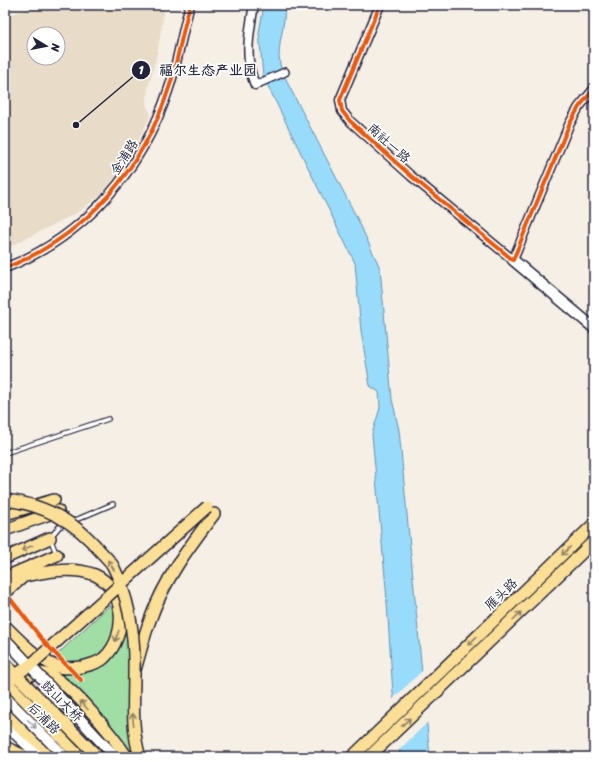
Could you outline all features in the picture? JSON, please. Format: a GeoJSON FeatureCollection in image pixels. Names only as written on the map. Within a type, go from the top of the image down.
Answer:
{"type":"FeatureCollection","features":[{"type":"Feature","properties":{"kind":"main road","name":"南社一路"},"geometry":{"type":"LineString","coordinates":[[513,260],[594,328]]}},
{"type":"Feature","properties":{"kind":"main road"},"geometry":{"type":"LineString","coordinates":[[5,500],[24,502],[58,515],[88,536],[112,565],[126,599],[132,636],[134,672],[133,718],[136,743],[140,757]]}},
{"type":"Feature","properties":{"kind":"main road"},"geometry":{"type":"LineString","coordinates":[[5,514],[54,500]]}},
{"type":"Feature","properties":{"kind":"main road"},"geometry":{"type":"LineString","coordinates":[[5,530],[59,511]]}},
{"type":"Feature","properties":{"kind":"main road"},"geometry":{"type":"LineString","coordinates":[[5,682],[34,662],[210,511],[167,582],[150,619],[134,672]]}},
{"type":"Feature","properties":{"kind":"main road","name":"雁头路"},"geometry":{"type":"LineString","coordinates":[[352,757],[594,524]]}},
{"type":"Feature","properties":{"kind":"main road"},"geometry":{"type":"LineString","coordinates":[[5,558],[50,538]]}},
{"type":"Feature","properties":{"kind":"main road","name":"雁头路"},"geometry":{"type":"LineString","coordinates":[[369,757],[594,541]]}},
{"type":"Feature","properties":{"kind":"main road"},"geometry":{"type":"LineString","coordinates":[[5,578],[57,555]]}},
{"type":"Feature","properties":{"kind":"main road"},"geometry":{"type":"LineString","coordinates":[[5,578],[76,570],[96,576],[112,589],[118,602],[121,618],[120,630],[115,642],[104,658],[89,665],[72,668],[56,666],[35,654],[5,626]]}},
{"type":"Feature","properties":{"kind":"main road"},"geometry":{"type":"LineString","coordinates":[[5,593],[24,576]]}},
{"type":"Feature","properties":{"kind":"main road"},"geometry":{"type":"LineString","coordinates":[[5,639],[116,757]]}},
{"type":"Feature","properties":{"kind":"main road","name":"鼓山大桥"},"geometry":{"type":"LineString","coordinates":[[5,664],[98,757]]}},
{"type":"Feature","properties":{"kind":"main road"},"geometry":{"type":"LineString","coordinates":[[5,702],[8,694],[17,683],[29,675],[41,673],[52,676],[74,694],[118,744],[127,757]]}},
{"type":"Feature","properties":{"kind":"main road","name":"鼓山大桥"},"geometry":{"type":"LineString","coordinates":[[5,682],[80,757]]}},
{"type":"Feature","properties":{"kind":"main road","name":"后浦路"},"geometry":{"type":"LineString","coordinates":[[5,697],[64,757]]}},
{"type":"Feature","properties":{"kind":"main road"},"geometry":{"type":"LineString","coordinates":[[5,712],[21,729],[57,757]]}},
{"type":"Feature","properties":{"kind":"main road"},"geometry":{"type":"LineString","coordinates":[[5,724],[40,757]]}},
{"type":"Feature","properties":{"kind":"main road"},"geometry":{"type":"LineString","coordinates":[[5,747],[26,757]]}},
{"type":"Feature","properties":{"kind":"street","name":"金浦路"},"geometry":{"type":"LineString","coordinates":[[5,268],[18,263],[64,237],[81,224],[105,200],[126,175],[145,144],[165,100],[190,5]]}},
{"type":"Feature","properties":{"kind":"street"},"geometry":{"type":"LineString","coordinates":[[254,5],[248,42],[251,75],[257,84],[285,72]]}},
{"type":"Feature","properties":{"kind":"street","name":"南社一路"},"geometry":{"type":"LineString","coordinates":[[380,5],[341,98],[340,105],[342,111],[350,121],[411,176],[513,260]]}},
{"type":"Feature","properties":{"kind":"street"},"geometry":{"type":"LineString","coordinates":[[513,260],[568,125],[579,108],[594,90]]}},
{"type":"Feature","properties":{"kind":"lane"},"geometry":{"type":"LineString","coordinates":[[5,453],[108,419]]}},
{"type":"Feature","properties":{"kind":"lane"},"geometry":{"type":"LineString","coordinates":[[57,555],[50,538],[59,527],[113,504]]}},
{"type":"Feature","properties":{"kind":"shaded area"},"geometry":{"type":"Polygon","coordinates":[[[44,5],[165,5],[158,50],[148,88],[146,105],[151,114],[129,160],[100,195],[77,213],[5,249],[5,16],[44,5]]]}},
{"type":"Feature","properties":{"kind":"green space"},"geometry":{"type":"Polygon","coordinates":[[[110,605],[129,638],[137,757],[132,757],[47,664],[110,605]]]}},
{"type":"Feature","properties":{"kind":"water"},"geometry":{"type":"Polygon","coordinates":[[[264,5],[284,5],[285,12],[279,49],[281,69],[357,218],[380,268],[392,399],[399,430],[430,757],[400,757],[393,694],[386,588],[372,434],[380,408],[379,392],[370,386],[361,331],[355,263],[263,76],[259,33],[264,5]]]}},
{"type":"Feature","properties":{"kind":"pier"},"geometry":{"type":"Polygon","coordinates":[[[424,669],[429,721],[398,751],[392,700],[424,669]]]}},
{"type":"Feature","properties":{"kind":"cycle path"},"geometry":{"type":"LineString","coordinates":[[5,268],[34,255],[61,238],[85,219],[107,197],[127,172],[144,146],[158,118],[175,67],[190,5]]}},
{"type":"Feature","properties":{"kind":"cycle path"},"geometry":{"type":"LineString","coordinates":[[380,5],[340,100],[342,111],[350,121],[411,176],[513,260],[569,125],[579,107],[594,89]]}},
{"type":"Feature","properties":{"kind":"cycle path"},"geometry":{"type":"LineString","coordinates":[[5,592],[45,643],[81,680]]}},
{"type":"Feature","properties":{"kind":"place","name":"福尔生态产业园"},"geometry":{"type":"Point","coordinates":[76,125]}}]}
